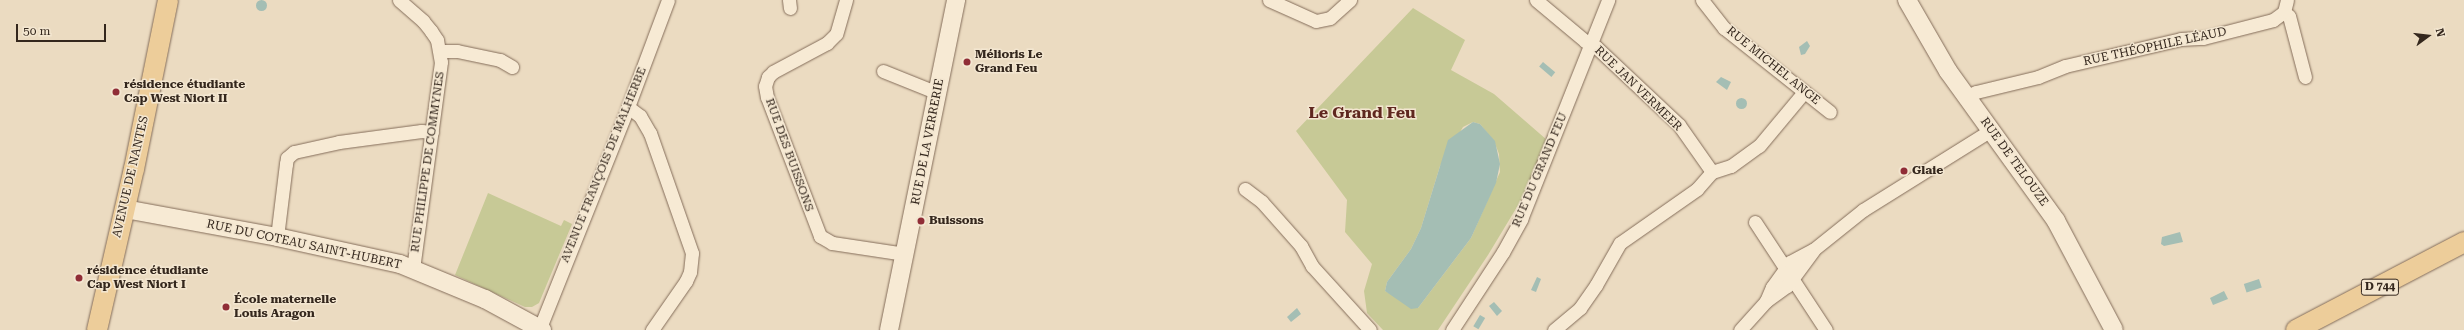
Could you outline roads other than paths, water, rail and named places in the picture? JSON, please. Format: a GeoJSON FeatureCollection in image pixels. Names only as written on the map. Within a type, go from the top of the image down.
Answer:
{"type":"FeatureCollection","features":[{"type":"Feature","properties":{"kind":"main road","name":"AVENUE DE NANTES"},"geometry":{"type":"LineString","coordinates":[[97,330],[125,209],[168,0]]}},
{"type":"Feature","properties":{"kind":"main road","name":"D 744"},"geometry":{"type":"LineString","coordinates":[[2296,330],[2464,242]]}},
{"type":"Feature","properties":{"kind":"street","name":"RUE PHILIPPE DE COMMYNES"},"geometry":{"type":"LineString","coordinates":[[399,0],[423,20],[437,40],[440,51],[441,75],[413,268]]}},
{"type":"Feature","properties":{"kind":"street","name":"AVENUE FRANÇOIS DE MALHERBE"},"geometry":{"type":"LineString","coordinates":[[540,330],[628,107],[668,0]]}},
{"type":"Feature","properties":{"kind":"street","name":"RUE DES BUISSONS"},"geometry":{"type":"LineString","coordinates":[[846,0],[836,34],[827,43],[773,72],[768,77],[765,86],[767,97],[820,236],[832,243],[905,254]]}},
{"type":"Feature","properties":{"kind":"street","name":"RUE DE LA VERRERIE"},"geometry":{"type":"LineString","coordinates":[[889,330],[956,0]]}},
{"type":"Feature","properties":{"kind":"street"},"geometry":{"type":"LineString","coordinates":[[1269,0],[1316,22],[1330,18],[1350,0]]}},
{"type":"Feature","properties":{"kind":"street","name":"RUE JAN VERMEER"},"geometry":{"type":"LineString","coordinates":[[1536,0],[1591,44],[1679,125],[1712,172]]}},
{"type":"Feature","properties":{"kind":"street","name":"RUE DU GRAND FEU"},"geometry":{"type":"LineString","coordinates":[[1452,330],[1503,252],[1521,219],[1608,0]]}},
{"type":"Feature","properties":{"kind":"street","name":"RUE MICHEL ANGE"},"geometry":{"type":"LineString","coordinates":[[1702,0],[1724,28],[1830,112]]}},
{"type":"Feature","properties":{"kind":"street","name":"RUE DE TELOUZE"},"geometry":{"type":"LineString","coordinates":[[1907,0],[1917,21],[1967,96],[2064,233],[2114,330]]}},
{"type":"Feature","properties":{"kind":"street"},"geometry":{"type":"LineString","coordinates":[[2286,6],[2305,77]]}},
{"type":"Feature","properties":{"kind":"street","name":"RUE THÉOPHILE LÉAUD"},"geometry":{"type":"LineString","coordinates":[[1967,96],[1976,92],[2038,77],[2065,66],[2181,38],[2203,38],[2273,20],[2286,6]]}},
{"type":"Feature","properties":{"kind":"street"},"geometry":{"type":"LineString","coordinates":[[440,51],[457,51],[500,60],[512,67]]}},
{"type":"Feature","properties":{"kind":"street"},"geometry":{"type":"LineString","coordinates":[[882,71],[938,93]]}},
{"type":"Feature","properties":{"kind":"street"},"geometry":{"type":"LineString","coordinates":[[1554,330],[1580,308],[1596,285],[1620,242],[1697,190],[1712,172],[1731,166],[1759,146],[1804,92]]}},
{"type":"Feature","properties":{"kind":"street"},"geometry":{"type":"LineString","coordinates":[[628,107],[640,116],[650,133],[692,252],[690,272],[686,281],[652,330]]}},
{"type":"Feature","properties":{"kind":"street"},"geometry":{"type":"LineString","coordinates":[[1740,330],[1766,301],[1785,267],[1813,250],[1863,210],[1991,130]]}},
{"type":"Feature","properties":{"kind":"street"},"geometry":{"type":"LineString","coordinates":[[277,237],[287,158],[294,152],[339,142],[421,131],[432,132]]}},
{"type":"Feature","properties":{"kind":"street"},"geometry":{"type":"LineString","coordinates":[[1245,189],[1262,202],[1301,246],[1312,266],[1370,330]]}},
{"type":"Feature","properties":{"kind":"street","name":"RUE DU COTEAU SAINT-HUBERT"},"geometry":{"type":"LineString","coordinates":[[125,209],[277,237],[413,268],[485,299],[540,330]]}},
{"type":"Feature","properties":{"kind":"street"},"geometry":{"type":"LineString","coordinates":[[1755,222],[1826,330]]}},
{"type":"Feature","properties":{"kind":"street"},"geometry":{"type":"LineString","coordinates":[[1766,301],[1779,294],[1793,279],[1813,250]]}},
{"type":"Feature","properties":{"kind":"place","name":"Mélioris Le Grand Feu"},"geometry":{"type":"Point","coordinates":[967,62]}},
{"type":"Feature","properties":{"kind":"place","name":"résidence étudiante Cap West Niort II"},"geometry":{"type":"Point","coordinates":[116,92]}},
{"type":"Feature","properties":{"kind":"place","name":"Glaie"},"geometry":{"type":"Point","coordinates":[1904,171]}},
{"type":"Feature","properties":{"kind":"place","name":"Buissons"},"geometry":{"type":"Point","coordinates":[921,221]}},
{"type":"Feature","properties":{"kind":"place","name":"résidence étudiante Cap West Niort I"},"geometry":{"type":"Point","coordinates":[79,278]}},
{"type":"Feature","properties":{"kind":"place","name":"École maternelle Louis Aragon"},"geometry":{"type":"Point","coordinates":[226,307]}},
{"type":"Feature","properties":{"kind":"district","name":"Le Grand Feu"},"geometry":{"type":"Point","coordinates":[1362,113]}}]}
